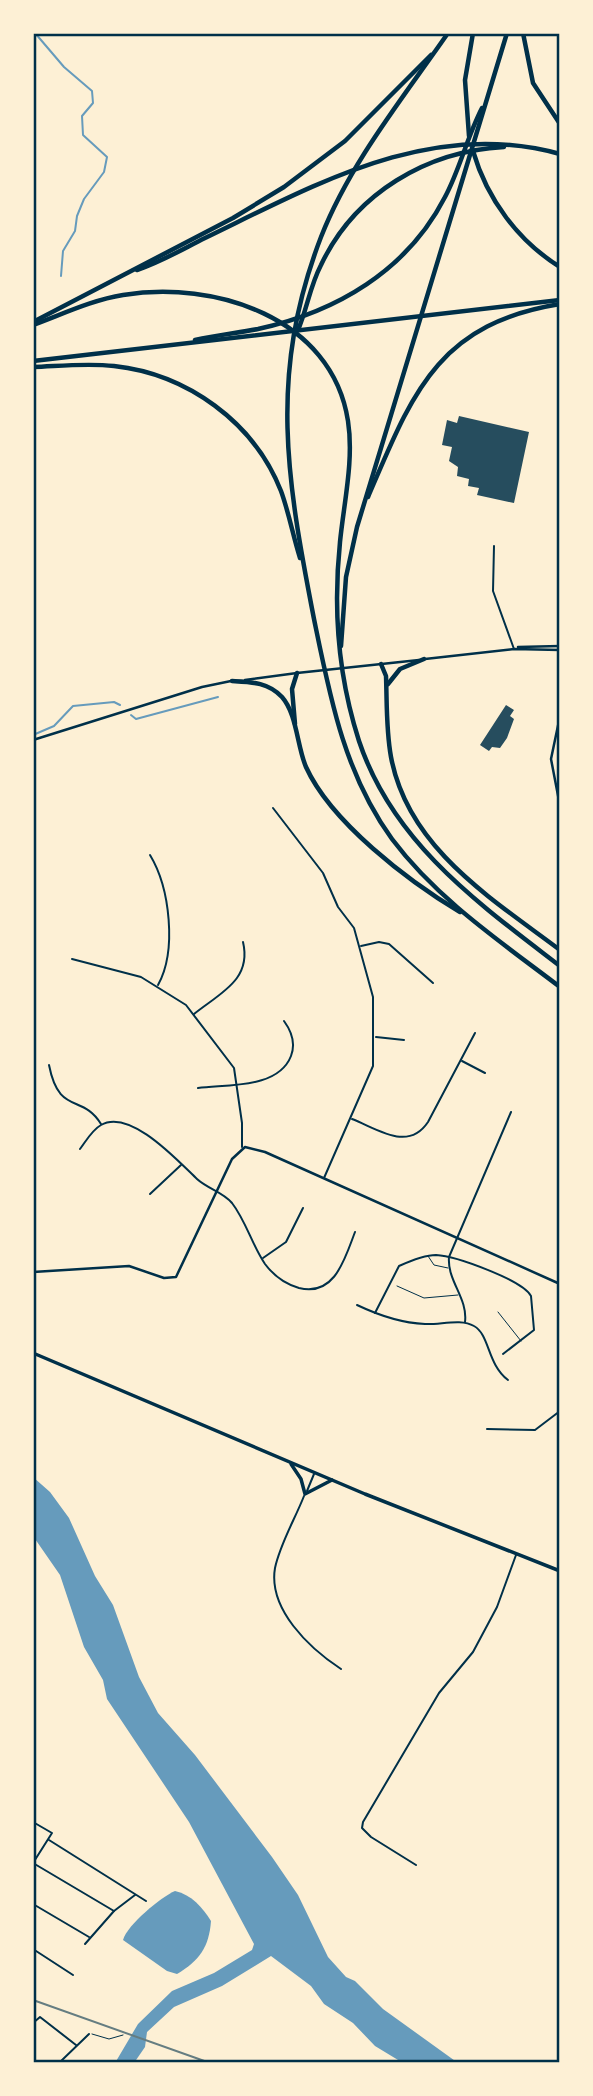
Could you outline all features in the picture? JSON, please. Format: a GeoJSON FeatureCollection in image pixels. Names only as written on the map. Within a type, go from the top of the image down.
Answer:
{"type":"FeatureCollection","features":[{"type":"Feature","properties":{"kind":"highway"},"geometry":{"type":"LineString","coordinates":[[448,33],[367,151],[320,241],[294,338],[287,398],[287,457],[321,657],[349,761],[379,819],[417,868],[472,919]]}},
{"type":"Feature","properties":{"kind":"highway"},"geometry":{"type":"LineString","coordinates":[[473,33],[466,62],[465,106],[470,139],[486,186],[516,230],[560,267]]}},
{"type":"Feature","properties":{"kind":"highway"},"geometry":{"type":"LineString","coordinates":[[341,653],[345,577],[360,517],[507,33]]}},
{"type":"Feature","properties":{"kind":"highway"},"geometry":{"type":"LineString","coordinates":[[523,33],[533,83],[541,99],[560,124]]}},
{"type":"Feature","properties":{"kind":"highway"},"geometry":{"type":"LineString","coordinates":[[33,324],[258,204],[311,168],[377,111],[439,47]]}},
{"type":"Feature","properties":{"kind":"highway"},"geometry":{"type":"LineString","coordinates":[[181,344],[301,317],[360,290],[414,243],[444,200],[471,131],[487,99]]}},
{"type":"Feature","properties":{"kind":"highway"},"geometry":{"type":"LineString","coordinates":[[130,273],[344,172],[382,158],[458,144],[516,146],[560,154]]}},
{"type":"Feature","properties":{"kind":"highway"},"geometry":{"type":"LineString","coordinates":[[303,307],[334,240],[355,214],[382,190],[417,168],[445,156],[467,150],[516,146]]}},
{"type":"Feature","properties":{"kind":"highway"},"geometry":{"type":"LineString","coordinates":[[33,324],[104,299],[153,291],[198,293],[248,305],[278,321],[318,355],[340,391],[350,437],[337,585],[336,632],[345,681],[366,758],[384,795],[409,834],[452,880],[560,967]]}},
{"type":"Feature","properties":{"kind":"highway"},"geometry":{"type":"LineString","coordinates":[[360,517],[404,412],[439,362],[467,339],[498,321],[560,302]]}},
{"type":"Feature","properties":{"kind":"highway"},"geometry":{"type":"LineString","coordinates":[[33,361],[560,302]]}},
{"type":"Feature","properties":{"kind":"highway"},"geometry":{"type":"LineString","coordinates":[[33,367],[100,365],[132,368],[187,387],[224,412],[252,441],[273,474],[306,575]]}},
{"type":"Feature","properties":{"kind":"highway"},"geometry":{"type":"LineString","coordinates":[[387,688],[396,672],[424,659]]}},
{"type":"Feature","properties":{"kind":"highway"},"geometry":{"type":"LineString","coordinates":[[381,664],[387,688],[387,733],[393,769],[406,804],[424,834],[461,874],[560,950]]}},
{"type":"Feature","properties":{"kind":"highway"},"geometry":{"type":"LineString","coordinates":[[295,732],[292,689],[297,673]]}},
{"type":"Feature","properties":{"kind":"highway"},"geometry":{"type":"LineString","coordinates":[[232,681],[261,683],[274,690],[288,707],[311,776],[341,819],[429,890],[472,919],[560,987]]}},
{"type":"Feature","properties":{"kind":"main road"},"geometry":{"type":"LineString","coordinates":[[33,740],[202,687],[232,681],[514,649],[527,645],[560,648]]}},
{"type":"Feature","properties":{"kind":"main road"},"geometry":{"type":"LineString","coordinates":[[560,716],[551,760],[560,806]]}},
{"type":"Feature","properties":{"kind":"main road"},"geometry":{"type":"LineString","coordinates":[[33,1272],[134,1267],[164,1278],[174,1278],[181,1271],[232,1159],[242,1147],[265,1152],[560,1284]]}},
{"type":"Feature","properties":{"kind":"main road"},"geometry":{"type":"LineString","coordinates":[[33,1353],[314,1473],[560,1571]]}},
{"type":"Feature","properties":{"kind":"main road"},"geometry":{"type":"LineString","coordinates":[[290,1462],[301,1479],[306,1494],[332,1480]]}},
{"type":"Feature","properties":{"kind":"street"},"geometry":{"type":"LineString","coordinates":[[494,546],[493,591],[514,649]]}},
{"type":"Feature","properties":{"kind":"street"},"geometry":{"type":"LineString","coordinates":[[273,808],[326,876],[336,903],[354,928],[373,999],[375,1037],[372,1070],[324,1179]]}},
{"type":"Feature","properties":{"kind":"street"},"geometry":{"type":"LineString","coordinates":[[150,855],[162,880],[168,905],[167,961],[158,986]]}},
{"type":"Feature","properties":{"kind":"street"},"geometry":{"type":"LineString","coordinates":[[193,1015],[241,974],[246,960],[243,942]]}},
{"type":"Feature","properties":{"kind":"street"},"geometry":{"type":"LineString","coordinates":[[360,947],[379,942],[389,944],[433,983]]}},
{"type":"Feature","properties":{"kind":"street"},"geometry":{"type":"LineString","coordinates":[[72,959],[141,977],[178,998],[229,1058],[237,1083],[242,1147]]}},
{"type":"Feature","properties":{"kind":"street"},"geometry":{"type":"LineString","coordinates":[[198,1088],[270,1078],[285,1068],[294,1045],[292,1033],[284,1021]]}},
{"type":"Feature","properties":{"kind":"street"},"geometry":{"type":"LineString","coordinates":[[351,1119],[396,1138],[416,1135],[429,1122],[475,1033]]}},
{"type":"Feature","properties":{"kind":"street"},"geometry":{"type":"LineString","coordinates":[[375,1037],[404,1040]]}},
{"type":"Feature","properties":{"kind":"street"},"geometry":{"type":"LineString","coordinates":[[461,1060],[485,1073]]}},
{"type":"Feature","properties":{"kind":"street"},"geometry":{"type":"LineString","coordinates":[[49,1065],[60,1096],[93,1113],[102,1124]]}},
{"type":"Feature","properties":{"kind":"street"},"geometry":{"type":"LineString","coordinates":[[465,1322],[465,1306],[448,1268],[449,1257],[511,1112]]}},
{"type":"Feature","properties":{"kind":"street"},"geometry":{"type":"LineString","coordinates":[[80,1149],[102,1124],[121,1123],[146,1134],[205,1186],[218,1192],[232,1204],[272,1273],[287,1283],[308,1290],[320,1289],[336,1275],[355,1231]]}},
{"type":"Feature","properties":{"kind":"street"},"geometry":{"type":"LineString","coordinates":[[150,1194],[181,1164]]}},
{"type":"Feature","properties":{"kind":"street"},"geometry":{"type":"LineString","coordinates":[[262,1259],[286,1242],[303,1208]]}},
{"type":"Feature","properties":{"kind":"street"},"geometry":{"type":"LineString","coordinates":[[375,1313],[397,1267],[428,1256],[449,1257],[469,1263],[529,1291],[535,1327],[503,1354]]}},
{"type":"Feature","properties":{"kind":"street"},"geometry":{"type":"LineString","coordinates":[[357,1305],[375,1313],[421,1324],[465,1322],[481,1331],[494,1367],[508,1380]]}},
{"type":"Feature","properties":{"kind":"street"},"geometry":{"type":"LineString","coordinates":[[487,1429],[535,1430],[560,1412]]}},
{"type":"Feature","properties":{"kind":"street"},"geometry":{"type":"LineString","coordinates":[[314,1473],[275,1565],[276,1596],[294,1626],[327,1660],[341,1669]]}},
{"type":"Feature","properties":{"kind":"street"},"geometry":{"type":"LineString","coordinates":[[416,1865],[364,1831],[362,1825],[439,1693],[473,1651],[497,1606],[517,1555]]}},
{"type":"Feature","properties":{"kind":"street"},"geometry":{"type":"LineString","coordinates":[[33,1822],[52,1833],[33,1863],[114,1911]]}},
{"type":"Feature","properties":{"kind":"street"},"geometry":{"type":"LineString","coordinates":[[48,1839],[146,1901]]}},
{"type":"Feature","properties":{"kind":"street"},"geometry":{"type":"LineString","coordinates":[[85,1944],[114,1911],[135,1894]]}},
{"type":"Feature","properties":{"kind":"street"},"geometry":{"type":"LineString","coordinates":[[33,1903],[90,1937]]}},
{"type":"Feature","properties":{"kind":"street"},"geometry":{"type":"LineString","coordinates":[[33,1949],[73,1975]]}},
{"type":"Feature","properties":{"kind":"street"},"geometry":{"type":"LineString","coordinates":[[33,2024],[40,2017],[76,2045]]}},
{"type":"Feature","properties":{"kind":"street"},"geometry":{"type":"LineString","coordinates":[[59,2063],[89,2034]]}},
{"type":"Feature","properties":{"kind":"lane"},"geometry":{"type":"LineString","coordinates":[[428,1256],[434,1265],[448,1268]]}},
{"type":"Feature","properties":{"kind":"lane"},"geometry":{"type":"LineString","coordinates":[[397,1286],[424,1298],[460,1294]]}},
{"type":"Feature","properties":{"kind":"lane"},"geometry":{"type":"LineString","coordinates":[[498,1312],[521,1341]]}},
{"type":"Feature","properties":{"kind":"lane"},"geometry":{"type":"LineString","coordinates":[[89,2034],[109,2039],[123,2035]]}},
{"type":"Feature","properties":{"kind":"water"},"geometry":{"type":"Polygon","coordinates":[[[33,1477],[50,1492],[69,1518],[95,1576],[113,1605],[139,1677],[158,1713],[195,1755],[272,1857],[298,1895],[328,1957],[346,1977],[355,1981],[383,2009],[458,2063],[403,2063],[375,2046],[353,2023],[324,2004],[311,1986],[271,1956],[222,1986],[174,2007],[147,2032],[145,2047],[134,2063],[115,2063],[138,2024],[172,1991],[214,1973],[252,1950],[254,1944],[189,1822],[107,1699],[103,1680],[84,1647],[60,1575],[33,1536],[33,1477]]]}},
{"type":"Feature","properties":{"kind":"water"},"geometry":{"type":"Polygon","coordinates":[[[175,1891],[196,1902],[211,1921],[202,1952],[177,1974],[167,1971],[123,1940],[145,1912],[175,1891]]]}},
{"type":"Feature","properties":{"kind":"building"},"geometry":{"type":"Polygon","coordinates":[[[459,416],[529,432],[514,503],[477,495],[479,488],[468,486],[469,479],[457,476],[458,467],[449,461],[452,447],[442,445],[447,420],[457,423],[459,416]]]}},
{"type":"Feature","properties":{"kind":"building"},"geometry":{"type":"Polygon","coordinates":[[[506,705],[514,710],[510,716],[514,719],[507,738],[500,748],[492,747],[489,751],[480,745],[506,705]]]}},
{"type":"Feature","properties":{"kind":"waterway"},"geometry":{"type":"LineString","coordinates":[[35,33],[64,67],[92,91],[93,103],[82,116],[83,135],[107,157],[104,172],[84,199],[77,216],[75,231],[63,251],[61,276]]}},
{"type":"Feature","properties":{"kind":"waterway"},"geometry":{"type":"LineString","coordinates":[[131,715],[136,719],[218,697]]}},
{"type":"Feature","properties":{"kind":"waterway"},"geometry":{"type":"LineString","coordinates":[[33,735],[54,726],[73,706],[114,702],[120,705]]}},
{"type":"Feature","properties":{"kind":"railway"},"geometry":{"type":"LineString","coordinates":[[33,2000],[210,2063]]}}]}
